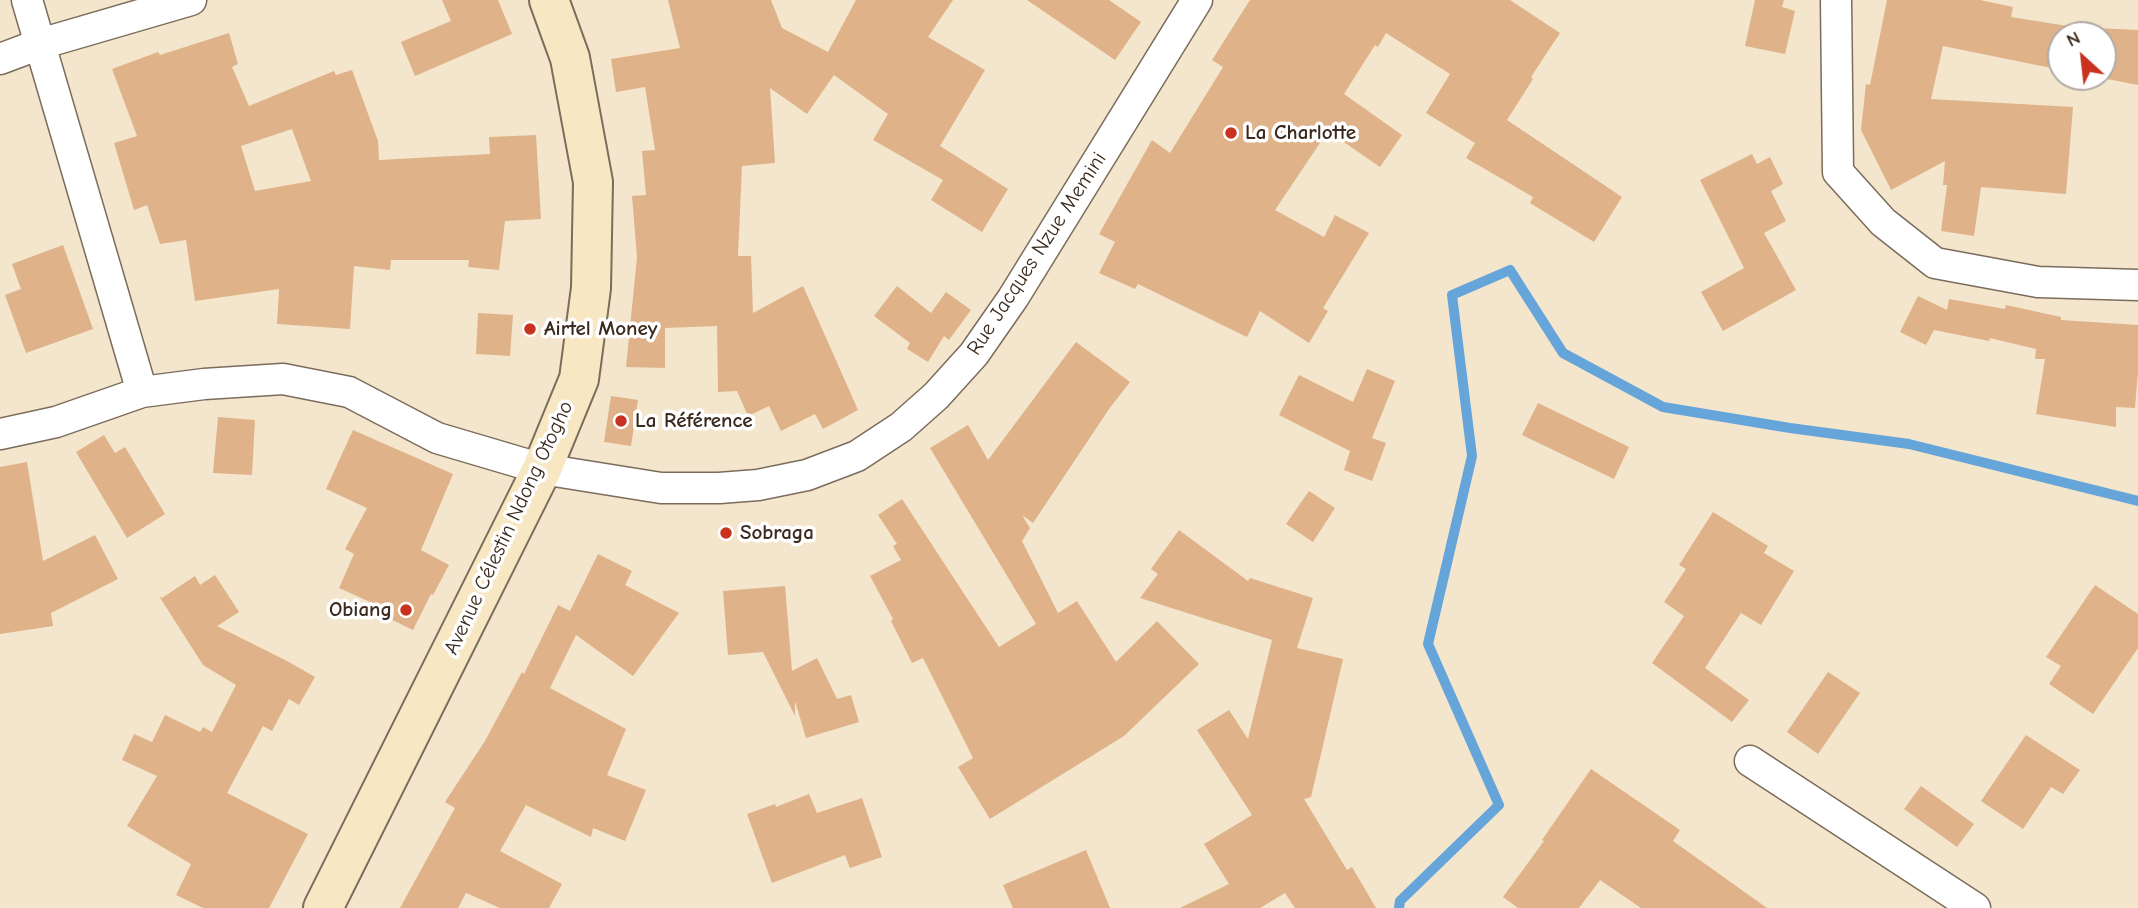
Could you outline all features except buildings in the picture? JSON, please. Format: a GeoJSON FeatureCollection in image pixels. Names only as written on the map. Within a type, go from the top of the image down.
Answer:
{"type":"FeatureCollection","features":[{"type":"Feature","properties":{"kind":"main road","name":"Avenue Célestin Ndong Otogho"},"geometry":{"type":"LineString","coordinates":[[323,908],[542,469],[579,379],[591,288],[593,183],[569,58],[549,0]]}},
{"type":"Feature","properties":{"kind":"street"},"geometry":{"type":"LineString","coordinates":[[27,0],[142,392]]}},
{"type":"Feature","properties":{"kind":"street"},"geometry":{"type":"LineString","coordinates":[[0,59],[40,44],[191,0]]}},
{"type":"Feature","properties":{"kind":"street","name":"Rue Jacques Nzue Memini"},"geometry":{"type":"LineString","coordinates":[[0,433],[56,422],[142,392],[204,384],[284,379],[349,392],[437,438],[542,469],[662,488],[758,485],[807,475],[857,456],[901,428],[936,396],[974,354],[998,320],[1197,0]]}},
{"type":"Feature","properties":{"kind":"street"},"geometry":{"type":"LineString","coordinates":[[1836,0],[1838,172],[1884,222],[1935,263],[2038,282],[2138,285]]}},
{"type":"Feature","properties":{"kind":"street"},"geometry":{"type":"LineString","coordinates":[[1749,761],[1975,908]]}},
{"type":"Feature","properties":{"kind":"waterway"},"geometry":{"type":"LineString","coordinates":[[1399,908],[1400,901],[1499,805],[1428,644],[1472,456],[1452,295],[1510,270],[1563,353],[1663,407],[1909,444],[2138,501]]}},
{"type":"Feature","properties":{"kind":"place","name":"La Charlotte"},"geometry":{"type":"Point","coordinates":[1231,133]}},
{"type":"Feature","properties":{"kind":"place","name":"Airtel Money"},"geometry":{"type":"Point","coordinates":[530,329]}},
{"type":"Feature","properties":{"kind":"place","name":"La Référence"},"geometry":{"type":"Point","coordinates":[621,421]}},
{"type":"Feature","properties":{"kind":"place","name":"Sobraga"},"geometry":{"type":"Point","coordinates":[726,533]}},
{"type":"Feature","properties":{"kind":"place","name":"Obiang"},"geometry":{"type":"Point","coordinates":[406,610]}}]}
